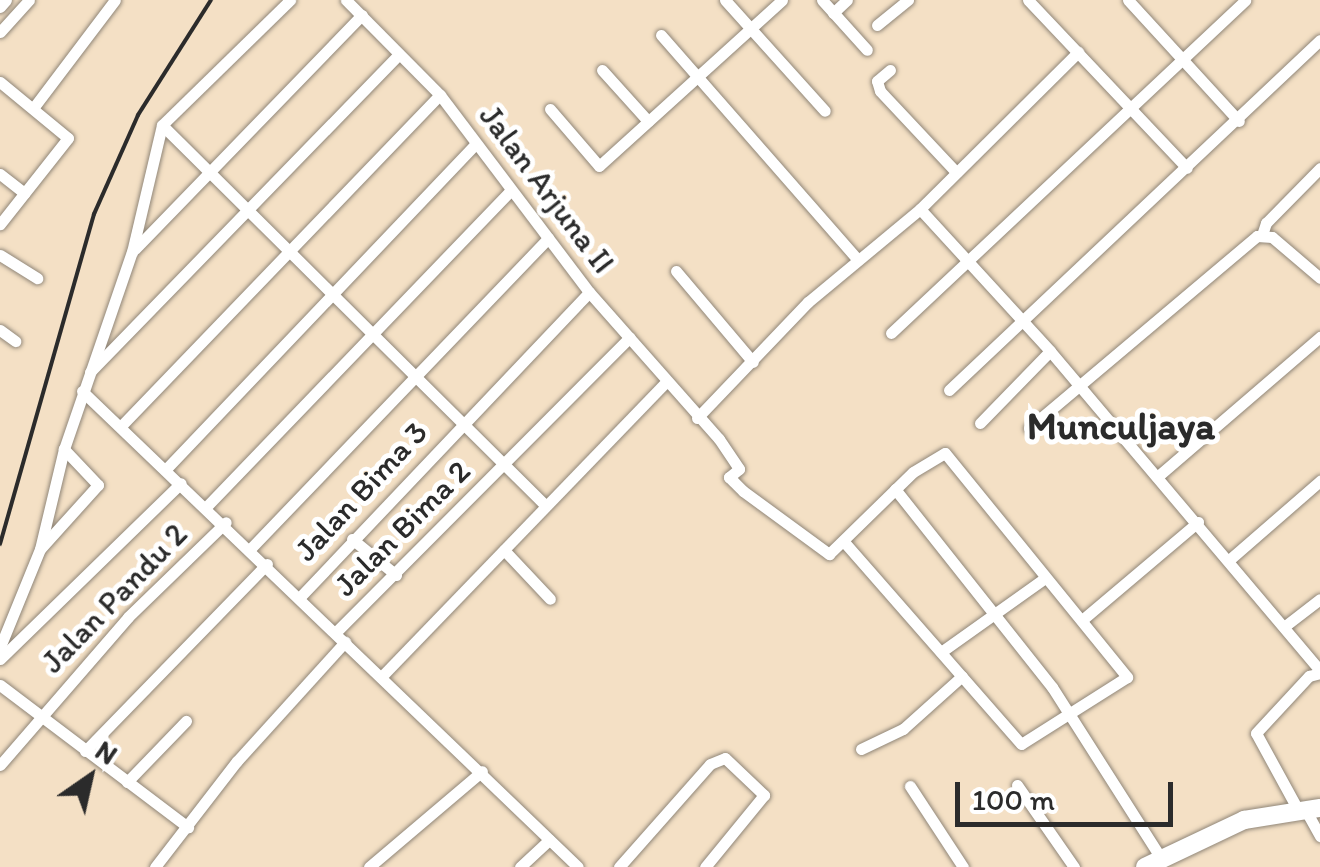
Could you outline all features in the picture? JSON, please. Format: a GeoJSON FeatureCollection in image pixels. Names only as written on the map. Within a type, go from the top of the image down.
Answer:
{"type":"FeatureCollection","features":[{"type":"Feature","properties":{"kind":"street"},"geometry":{"type":"LineString","coordinates":[[0,7],[6,0]]}},
{"type":"Feature","properties":{"kind":"street"},"geometry":{"type":"LineString","coordinates":[[0,32],[29,0]]}},
{"type":"Feature","properties":{"kind":"street"},"geometry":{"type":"LineString","coordinates":[[34,108],[115,0]]}},
{"type":"Feature","properties":{"kind":"street"},"geometry":{"type":"LineString","coordinates":[[0,647],[40,549],[64,449],[132,252],[162,126],[290,0]]}},
{"type":"Feature","properties":{"kind":"street","name":"Jalan Arjuna II"},"geometry":{"type":"LineString","coordinates":[[346,0],[440,94],[589,292],[739,468],[729,478],[826,554],[843,541]]}},
{"type":"Feature","properties":{"kind":"street"},"geometry":{"type":"LineString","coordinates":[[725,0],[826,111]]}},
{"type":"Feature","properties":{"kind":"street"},"geometry":{"type":"LineString","coordinates":[[550,109],[599,166],[782,0]]}},
{"type":"Feature","properties":{"kind":"street"},"geometry":{"type":"LineString","coordinates":[[822,0],[867,50]]}},
{"type":"Feature","properties":{"kind":"street"},"geometry":{"type":"LineString","coordinates":[[833,12],[847,0]]}},
{"type":"Feature","properties":{"kind":"street"},"geometry":{"type":"LineString","coordinates":[[876,25],[908,0]]}},
{"type":"Feature","properties":{"kind":"street"},"geometry":{"type":"LineString","coordinates":[[1028,0],[1187,168]]}},
{"type":"Feature","properties":{"kind":"street"},"geometry":{"type":"LineString","coordinates":[[1128,0],[1239,122]]}},
{"type":"Feature","properties":{"kind":"street"},"geometry":{"type":"LineString","coordinates":[[890,333],[1134,109],[1238,2]]}},
{"type":"Feature","properties":{"kind":"street"},"geometry":{"type":"LineString","coordinates":[[132,252],[205,169],[362,15]]}},
{"type":"Feature","properties":{"kind":"street"},"geometry":{"type":"LineString","coordinates":[[660,35],[858,260]]}},
{"type":"Feature","properties":{"kind":"street"},"geometry":{"type":"LineString","coordinates":[[949,390],[1239,122],[1320,40]]}},
{"type":"Feature","properties":{"kind":"street"},"geometry":{"type":"LineString","coordinates":[[697,418],[858,260],[920,209],[1078,52]]}},
{"type":"Feature","properties":{"kind":"street"},"geometry":{"type":"LineString","coordinates":[[88,375],[399,54]]}},
{"type":"Feature","properties":{"kind":"street"},"geometry":{"type":"LineString","coordinates":[[602,70],[648,121]]}},
{"type":"Feature","properties":{"kind":"street"},"geometry":{"type":"LineString","coordinates":[[890,70],[878,81],[880,91],[956,172]]}},
{"type":"Feature","properties":{"kind":"street"},"geometry":{"type":"LineString","coordinates":[[0,82],[68,138],[0,224]]}},
{"type":"Feature","properties":{"kind":"street"},"geometry":{"type":"LineString","coordinates":[[122,425],[440,94]]}},
{"type":"Feature","properties":{"kind":"street"},"geometry":{"type":"LineString","coordinates":[[162,126],[462,423],[507,462],[545,505]]}},
{"type":"Feature","properties":{"kind":"street"},"geometry":{"type":"LineString","coordinates":[[167,468],[476,143]]}},
{"type":"Feature","properties":{"kind":"street"},"geometry":{"type":"LineString","coordinates":[[1029,428],[1262,235],[1266,222],[1320,168]]}},
{"type":"Feature","properties":{"kind":"street"},"geometry":{"type":"LineString","coordinates":[[0,174],[24,193]]}},
{"type":"Feature","properties":{"kind":"street"},"geometry":{"type":"LineString","coordinates":[[208,506],[511,190]]}},
{"type":"Feature","properties":{"kind":"street"},"geometry":{"type":"LineString","coordinates":[[920,209],[1198,522],[1320,672],[1309,676],[1256,733],[1307,808],[1320,836]]}},
{"type":"Feature","properties":{"kind":"street"},"geometry":{"type":"LineString","coordinates":[[1262,235],[1320,278]]}},
{"type":"Feature","properties":{"kind":"street"},"geometry":{"type":"LineString","coordinates":[[252,548],[548,238]]}},
{"type":"Feature","properties":{"kind":"street"},"geometry":{"type":"LineString","coordinates":[[0,255],[37,278]]}},
{"type":"Feature","properties":{"kind":"street"},"geometry":{"type":"LineString","coordinates":[[676,271],[753,362]]}},
{"type":"Feature","properties":{"kind":"street","name":"Jalan Bima 3"},"geometry":{"type":"LineString","coordinates":[[300,598],[352,538],[589,292]]}},
{"type":"Feature","properties":{"kind":"street"},"geometry":{"type":"LineString","coordinates":[[0,330],[15,341]]}},
{"type":"Feature","properties":{"kind":"street","name":"Jalan Bima 2"},"geometry":{"type":"LineString","coordinates":[[156,867],[340,637],[630,336]]}},
{"type":"Feature","properties":{"kind":"street"},"geometry":{"type":"LineString","coordinates":[[1157,477],[1320,338]]}},
{"type":"Feature","properties":{"kind":"street"},"geometry":{"type":"LineString","coordinates":[[980,423],[1050,351]]}},
{"type":"Feature","properties":{"kind":"street"},"geometry":{"type":"LineString","coordinates":[[383,675],[666,382]]}},
{"type":"Feature","properties":{"kind":"street"},"geometry":{"type":"LineString","coordinates":[[82,391],[226,522],[578,867]]}},
{"type":"Feature","properties":{"kind":"street"},"geometry":{"type":"LineString","coordinates":[[40,549],[98,485],[64,449]]}},
{"type":"Feature","properties":{"kind":"street"},"geometry":{"type":"LineString","coordinates":[[945,452],[1127,678],[1021,744],[843,541],[895,489],[945,452]]}},
{"type":"Feature","properties":{"kind":"street"},"geometry":{"type":"LineString","coordinates":[[1228,560],[1320,481]]}},
{"type":"Feature","properties":{"kind":"street"},"geometry":{"type":"LineString","coordinates":[[0,658],[182,483]]}},
{"type":"Feature","properties":{"kind":"street"},"geometry":{"type":"LineString","coordinates":[[895,489],[1068,712],[1153,862],[1244,820],[1307,808]]}},
{"type":"Feature","properties":{"kind":"street","name":"Jalan Pandu 2"},"geometry":{"type":"LineString","coordinates":[[0,766],[42,713],[226,522]]}},
{"type":"Feature","properties":{"kind":"street"},"geometry":{"type":"LineString","coordinates":[[1082,620],[1198,522]]}},
{"type":"Feature","properties":{"kind":"street"},"geometry":{"type":"LineString","coordinates":[[352,538],[396,575]]}},
{"type":"Feature","properties":{"kind":"street"},"geometry":{"type":"LineString","coordinates":[[504,550],[550,600]]}},
{"type":"Feature","properties":{"kind":"street"},"geometry":{"type":"LineString","coordinates":[[85,751],[267,564]]}},
{"type":"Feature","properties":{"kind":"street"},"geometry":{"type":"LineString","coordinates":[[941,652],[1045,578]]}},
{"type":"Feature","properties":{"kind":"street"},"geometry":{"type":"LineString","coordinates":[[1285,626],[1320,599]]}},
{"type":"Feature","properties":{"kind":"street"},"geometry":{"type":"LineString","coordinates":[[861,749],[903,729],[962,676]]}},
{"type":"Feature","properties":{"kind":"street"},"geometry":{"type":"LineString","coordinates":[[0,684],[188,827]]}},
{"type":"Feature","properties":{"kind":"street"},"geometry":{"type":"LineString","coordinates":[[127,782],[186,721]]}},
{"type":"Feature","properties":{"kind":"street"},"geometry":{"type":"LineString","coordinates":[[618,867],[710,764],[724,758],[764,796],[705,867]]}},
{"type":"Feature","properties":{"kind":"street"},"geometry":{"type":"LineString","coordinates":[[369,867],[482,770]]}},
{"type":"Feature","properties":{"kind":"street"},"geometry":{"type":"LineString","coordinates":[[1017,785],[1074,867]]}},
{"type":"Feature","properties":{"kind":"street"},"geometry":{"type":"LineString","coordinates":[[910,786],[963,867]]}},
{"type":"Feature","properties":{"kind":"street"},"geometry":{"type":"LineString","coordinates":[[520,867],[549,840]]}},
{"type":"Feature","properties":{"kind":"railway"},"geometry":{"type":"LineString","coordinates":[[0,544],[94,214],[138,115],[211,0]]}},
{"type":"Feature","properties":{"kind":"district","name":"Munculjaya"},"geometry":{"type":"Point","coordinates":[1121,427]}}]}
